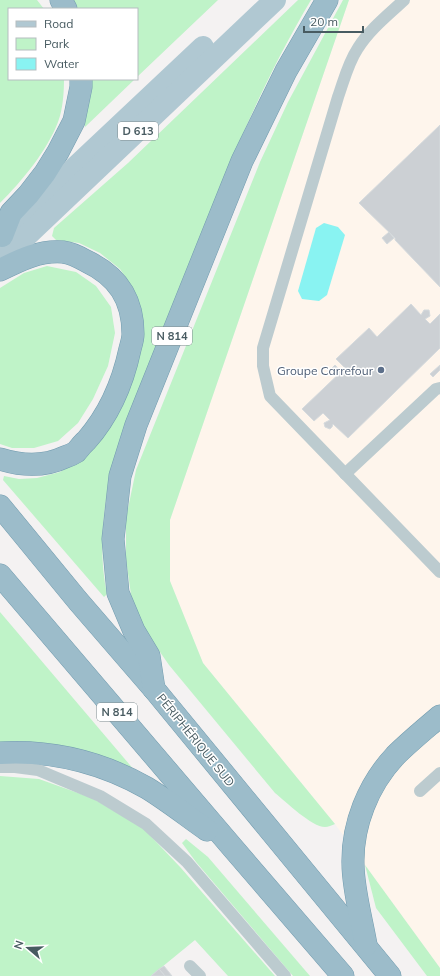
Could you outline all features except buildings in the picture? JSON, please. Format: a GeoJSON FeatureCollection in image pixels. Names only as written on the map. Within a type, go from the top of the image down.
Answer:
{"type":"FeatureCollection","features":[{"type":"Feature","properties":{"kind":"highway","name":"N 814"},"geometry":{"type":"LineString","coordinates":[[154,690],[150,656],[134,631],[118,593],[113,539],[120,476],[136,425],[242,161],[286,72],[327,0]]}},
{"type":"Feature","properties":{"kind":"highway"},"geometry":{"type":"LineString","coordinates":[[1,237],[12,213],[45,173],[74,121],[81,80]]}},
{"type":"Feature","properties":{"kind":"highway"},"geometry":{"type":"LineString","coordinates":[[0,270],[29,256],[64,252],[98,266],[114,279],[124,293],[131,315],[133,336],[127,363],[119,387],[105,415],[92,434],[76,452],[53,463],[13,463],[0,459]]}},
{"type":"Feature","properties":{"kind":"highway","name":"PÉRIPHÉRIQUE SUD"},"geometry":{"type":"LineString","coordinates":[[0,506],[390,976]]}},
{"type":"Feature","properties":{"kind":"highway","name":"N 814"},"geometry":{"type":"LineString","coordinates":[[0,575],[343,976]]}},
{"type":"Feature","properties":{"kind":"highway"},"geometry":{"type":"LineString","coordinates":[[366,947],[353,864],[356,835],[362,810],[372,786],[395,757],[440,716]]}},
{"type":"Feature","properties":{"kind":"highway","name":"N 814"},"geometry":{"type":"LineString","coordinates":[[0,753],[50,754],[88,762],[112,771],[154,793],[232,847]]}},
{"type":"Feature","properties":{"kind":"main road","name":"D 613"},"geometry":{"type":"LineString","coordinates":[[1,237],[253,0]]}},
{"type":"Feature","properties":{"kind":"main road","name":"D 613"},"geometry":{"type":"LineString","coordinates":[[0,261],[275,0]]}},
{"type":"Feature","properties":{"kind":"lane"},"geometry":{"type":"LineString","coordinates":[[404,0],[368,34],[358,47],[349,65],[338,97],[263,348],[263,366],[270,396],[440,572]]}},
{"type":"Feature","properties":{"kind":"lane"},"geometry":{"type":"LineString","coordinates":[[345,474],[436,389],[440,388]]}},
{"type":"Feature","properties":{"kind":"lane"},"geometry":{"type":"LineString","coordinates":[[0,767],[38,770],[100,796],[146,824],[187,862],[285,976]]}},
{"type":"Feature","properties":{"kind":"lane"},"geometry":{"type":"LineString","coordinates":[[420,791],[440,773]]}},
{"type":"Feature","properties":{"kind":"lane"},"geometry":{"type":"LineString","coordinates":[[190,966],[200,976]]}},
{"type":"Feature","properties":{"kind":"shaded area"},"geometry":{"type":"Polygon","coordinates":[[[349,0],[440,0],[440,968],[335,824],[203,663],[170,581],[170,520],[349,0]]]}},
{"type":"Feature","properties":{"kind":"green space"},"geometry":{"type":"Polygon","coordinates":[[[0,0],[37,0],[43,8],[8,8],[8,80],[64,80],[61,112],[53,133],[41,155],[17,185],[0,203],[0,0]]]}},
{"type":"Feature","properties":{"kind":"green space"},"geometry":{"type":"Polygon","coordinates":[[[67,0],[218,0],[138,76],[138,8],[73,8],[67,0]]]}},
{"type":"Feature","properties":{"kind":"green space"},"geometry":{"type":"Polygon","coordinates":[[[298,0],[311,0],[268,80],[230,163],[115,456],[104,515],[102,546],[104,578],[107,594],[104,597],[3,480],[4,476],[19,479],[37,478],[60,472],[80,459],[142,333],[142,311],[132,287],[120,269],[100,253],[79,243],[56,240],[52,236],[54,228],[128,163],[298,0]]]}},
{"type":"Feature","properties":{"kind":"green space"},"geometry":{"type":"Polygon","coordinates":[[[343,0],[349,0],[170,520],[170,581],[203,663],[335,824],[325,827],[306,819],[275,793],[169,665],[144,629],[132,602],[126,559],[126,518],[136,470],[260,162],[288,102],[343,0]]]}},
{"type":"Feature","properties":{"kind":"green space"},"geometry":{"type":"Polygon","coordinates":[[[90,80],[134,80],[85,127],[84,120],[90,80]]]}},
{"type":"Feature","properties":{"kind":"green space"},"geometry":{"type":"Polygon","coordinates":[[[47,266],[76,272],[96,286],[111,307],[115,333],[108,366],[93,399],[78,423],[58,441],[34,448],[12,448],[0,444],[0,288],[24,273],[47,266]]]}},
{"type":"Feature","properties":{"kind":"green space"},"geometry":{"type":"Polygon","coordinates":[[[0,612],[135,771],[0,746],[0,612]]]}},
{"type":"Feature","properties":{"kind":"green space"},"geometry":{"type":"Polygon","coordinates":[[[0,776],[39,779],[92,798],[143,828],[181,868],[275,976],[228,976],[195,940],[151,976],[0,976],[0,776]]]}},
{"type":"Feature","properties":{"kind":"green space"},"geometry":{"type":"Polygon","coordinates":[[[186,839],[208,857],[310,976],[293,976],[196,862],[182,843],[186,839]]]}},
{"type":"Feature","properties":{"kind":"green space"},"geometry":{"type":"Polygon","coordinates":[[[365,865],[440,968],[440,976],[427,976],[376,908],[365,865]]]}},
{"type":"Feature","properties":{"kind":"water"},"geometry":{"type":"Polygon","coordinates":[[[324,223],[338,227],[345,235],[327,295],[319,301],[302,299],[298,291],[316,228],[324,223]]]}},
{"type":"Feature","properties":{"kind":"place","name":"Groupe Carrefour"},"geometry":{"type":"Point","coordinates":[381,370]}}]}
